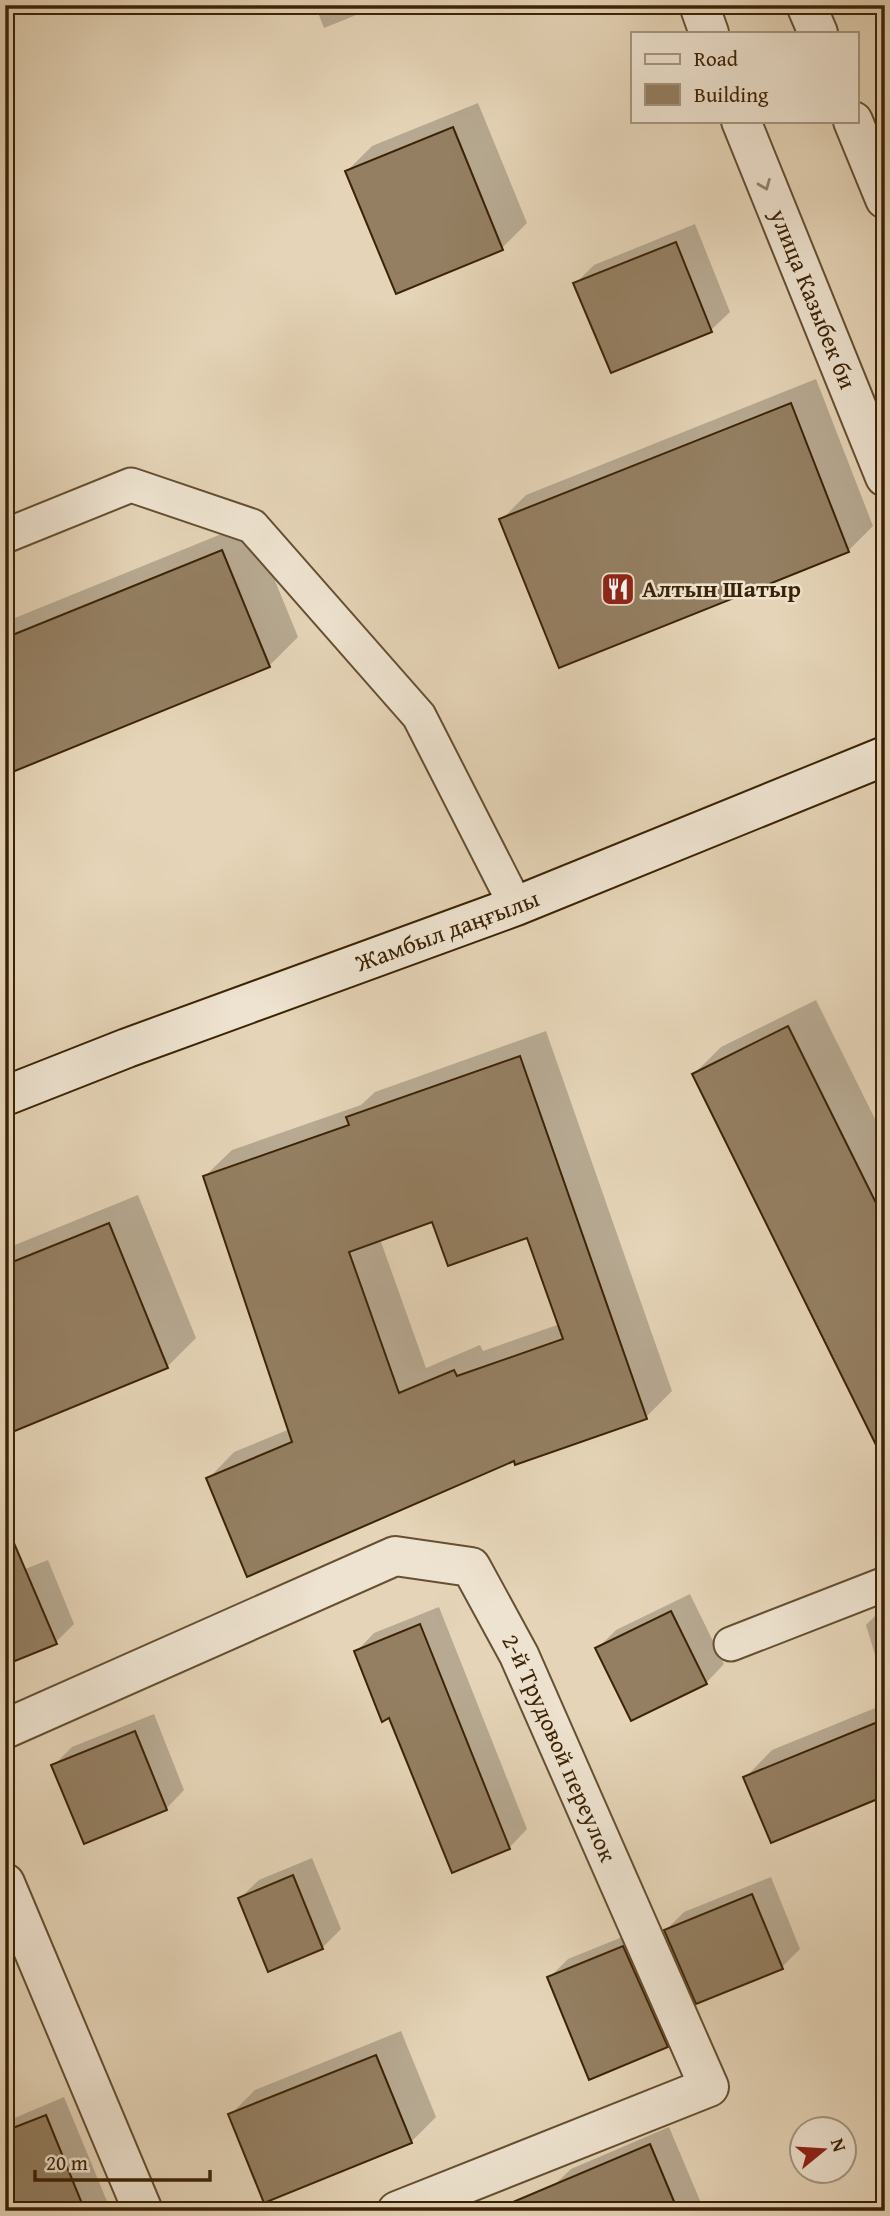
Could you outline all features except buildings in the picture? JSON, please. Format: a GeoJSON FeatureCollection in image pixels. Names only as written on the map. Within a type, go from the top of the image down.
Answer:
{"type":"FeatureCollection","features":[{"type":"Feature","properties":{"kind":"street"},"geometry":{"type":"LineString","coordinates":[[699,5],[709,32]]}},
{"type":"Feature","properties":{"kind":"street"},"geometry":{"type":"LineString","coordinates":[[806,5],[818,32]]}},
{"type":"Feature","properties":{"kind":"street","name":"улица Казыбек би"},"geometry":{"type":"LineString","coordinates":[[741,122],[758,169],[885,477]]}},
{"type":"Feature","properties":{"kind":"street"},"geometry":{"type":"LineString","coordinates":[[853,122],[885,199]]}},
{"type":"Feature","properties":{"kind":"street","name":"Жамбыл даңғылы"},"geometry":{"type":"LineString","coordinates":[[5,1096],[127,1048],[516,906],[885,756]]}},
{"type":"Feature","properties":{"kind":"street","name":"2-й Трудовой переулок"},"geometry":{"type":"LineString","coordinates":[[5,1729],[395,1556],[471,1567],[519,1654],[709,2087],[397,2211]]}},
{"type":"Feature","properties":{"kind":"street"},"geometry":{"type":"LineString","coordinates":[[5,1883],[143,2211]]}},
{"type":"Feature","properties":{"kind":"lane"},"geometry":{"type":"LineString","coordinates":[[5,536],[131,485],[252,526],[419,716],[516,906]]}},
{"type":"Feature","properties":{"kind":"lane"},"geometry":{"type":"LineString","coordinates":[[731,1644],[885,1584]]}},
{"type":"Feature","properties":{"kind":"place","name":"Алтын Шатыр"},"geometry":{"type":"Point","coordinates":[618,589]}}]}
